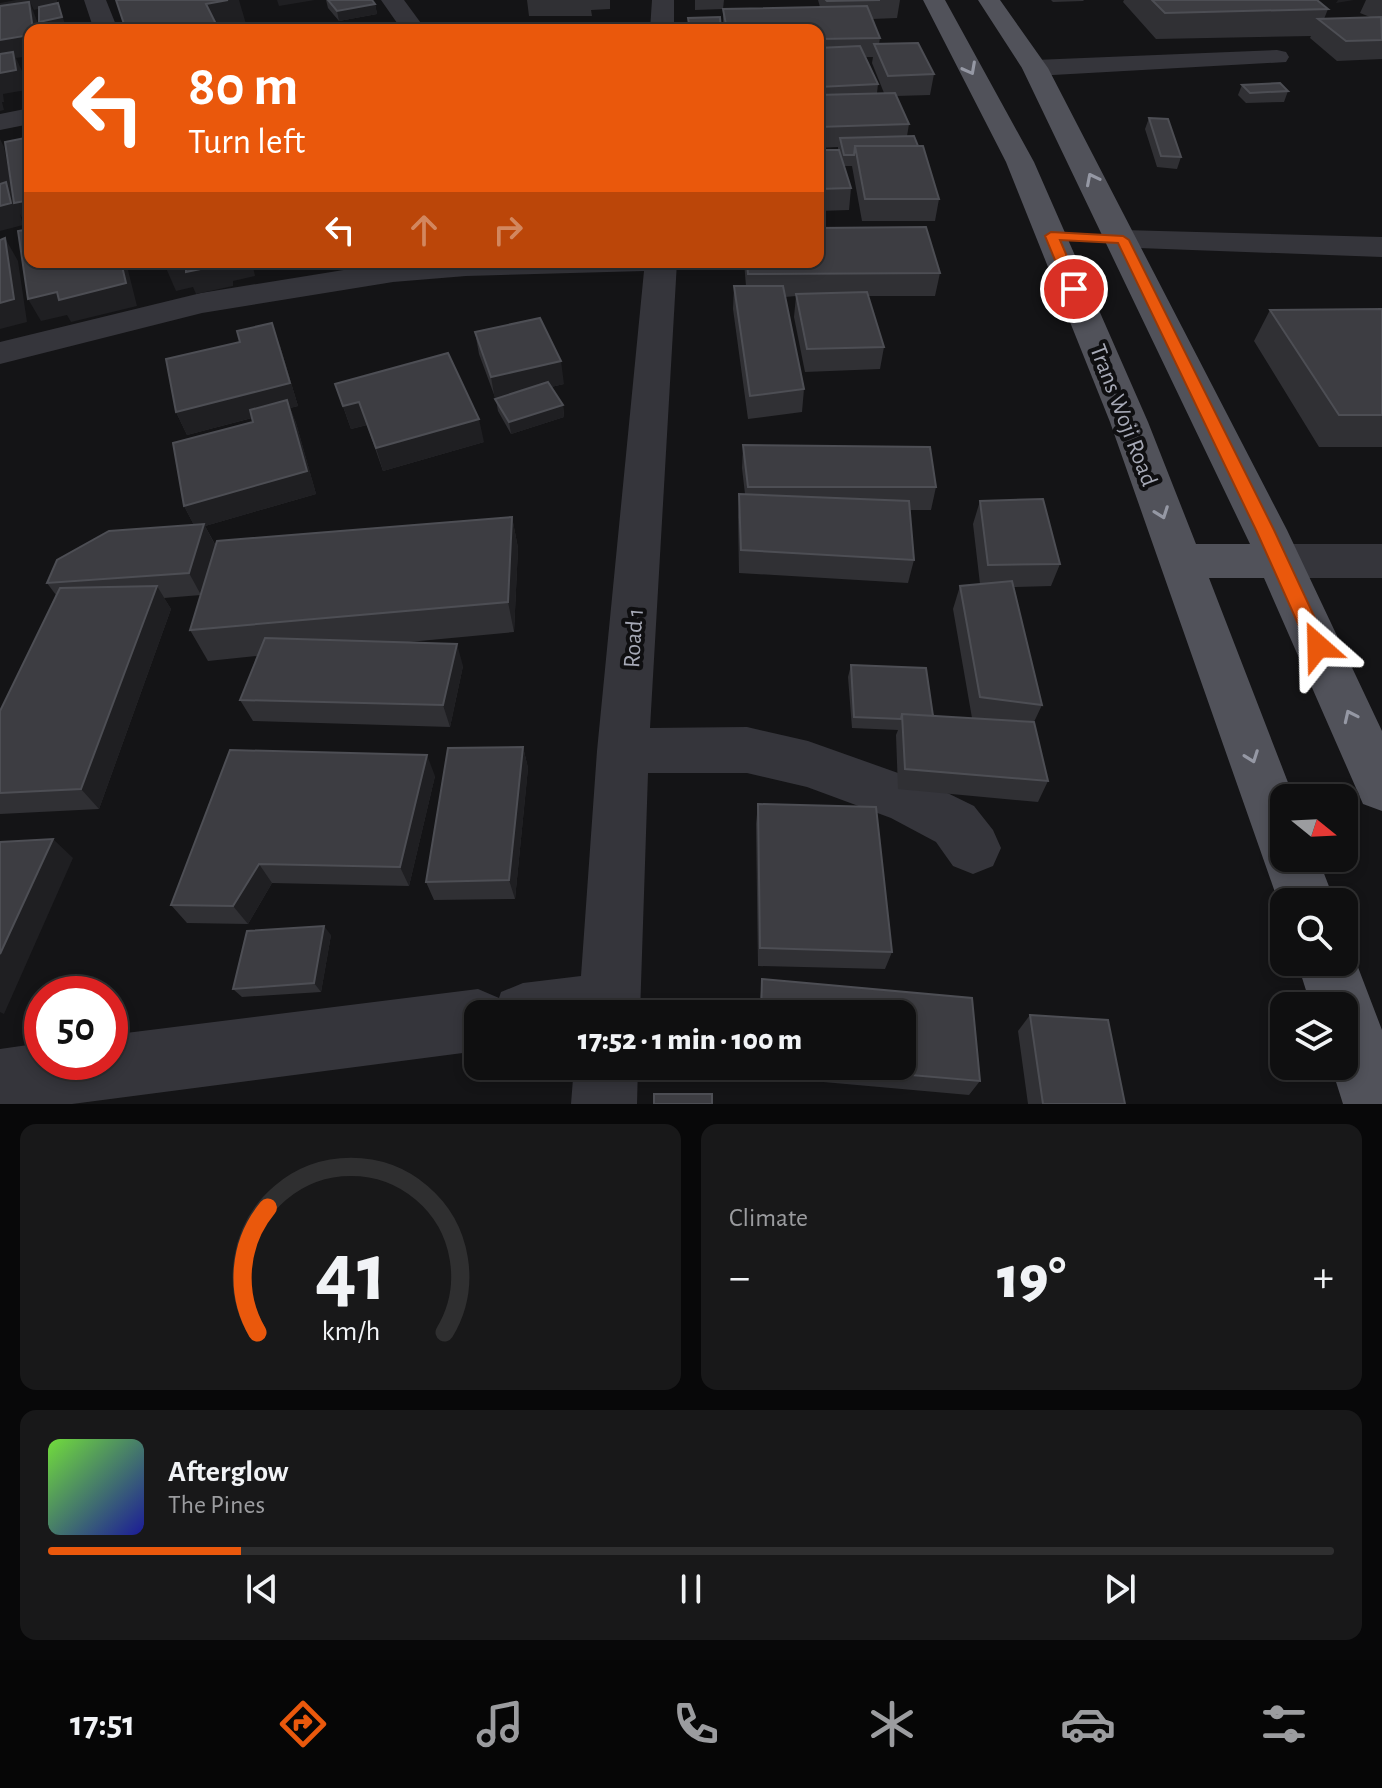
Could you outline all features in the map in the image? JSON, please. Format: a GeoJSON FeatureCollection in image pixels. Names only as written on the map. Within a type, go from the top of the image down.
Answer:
{"type":"FeatureCollection","features":[{"type":"Feature","properties":{"kind":"main road","name":"Trans Woji Road"},"geometry":{"type":"LineString","coordinates":[[934,0],[1020,162],[1087,238],[1279,561],[1382,787]]}},
{"type":"Feature","properties":{"kind":"main road","name":"Trans Woji Road"},"geometry":{"type":"LineString","coordinates":[[989,0],[1035,68],[1087,238],[1129,422],[1270,805]]}},
{"type":"Feature","properties":{"kind":"main road"},"geometry":{"type":"LineString","coordinates":[[1180,561],[1279,561]]}},
{"type":"Feature","properties":{"kind":"main road"},"geometry":{"type":"LineString","coordinates":[[1358,1052],[1376,1104]]}},
{"type":"Feature","properties":{"kind":"street"},"geometry":{"type":"LineString","coordinates":[[95,0],[104,24]]}},
{"type":"Feature","properties":{"kind":"street"},"geometry":{"type":"LineString","coordinates":[[392,0],[410,24]]}},
{"type":"Feature","properties":{"kind":"street"},"geometry":{"type":"LineString","coordinates":[[662,24],[663,0]]}},
{"type":"Feature","properties":{"kind":"street"},"geometry":{"type":"LineString","coordinates":[[1035,68],[1277,57]]}},
{"type":"Feature","properties":{"kind":"street"},"geometry":{"type":"LineString","coordinates":[[0,122],[24,117]]}},
{"type":"Feature","properties":{"kind":"street"},"geometry":{"type":"LineString","coordinates":[[1087,238],[1382,247]]}},
{"type":"Feature","properties":{"kind":"street"},"geometry":{"type":"LineString","coordinates":[[0,353],[201,303],[393,272],[442,268]]}},
{"type":"Feature","properties":{"kind":"street","name":"Road 1"},"geometry":{"type":"LineString","coordinates":[[610,1000],[623,751],[661,268]]}},
{"type":"Feature","properties":{"kind":"street"},"geometry":{"type":"LineString","coordinates":[[1279,561],[1382,561]]}},
{"type":"Feature","properties":{"kind":"street"},"geometry":{"type":"LineString","coordinates":[[623,751],[747,750],[808,764],[872,786],[955,824],[973,848]]}},
{"type":"Feature","properties":{"kind":"street"},"geometry":{"type":"LineString","coordinates":[[0,1081],[464,1022]]}},
{"type":"Feature","properties":{"kind":"street"},"geometry":{"type":"LineString","coordinates":[[604,1104],[605,1080]]}},
{"type":"Feature","properties":{"kind":"building"},"geometry":{"type":"Polygon","coordinates":[[[116,0],[228,0],[206,4],[216,24],[124,24],[116,0]]]}},
{"type":"Feature","properties":{"kind":"building"},"geometry":{"type":"Polygon","coordinates":[[[328,0],[372,0],[375,4],[337,11],[328,0]]]}},
{"type":"Feature","properties":{"kind":"building"},"geometry":{"type":"Polygon","coordinates":[[[1152,0],[1317,0],[1328,9],[1165,13],[1152,0]]]}},
{"type":"Feature","properties":{"kind":"building"},"geometry":{"type":"Polygon","coordinates":[[[29,2],[32,24],[24,24],[24,36],[0,40],[0,6],[29,2]]]}},
{"type":"Feature","properties":{"kind":"building"},"geometry":{"type":"Polygon","coordinates":[[[58,3],[62,17],[39,22],[39,7],[58,3]]]}},
{"type":"Feature","properties":{"kind":"building"},"geometry":{"type":"Polygon","coordinates":[[[867,6],[880,38],[824,39],[824,24],[726,24],[723,9],[867,6]]]}},
{"type":"Feature","properties":{"kind":"building"},"geometry":{"type":"Polygon","coordinates":[[[720,17],[721,24],[689,24],[688,18],[720,17]]]}},
{"type":"Feature","properties":{"kind":"building"},"geometry":{"type":"Polygon","coordinates":[[[1381,17],[1382,40],[1346,41],[1318,19],[1381,17]]]}},
{"type":"Feature","properties":{"kind":"building"},"geometry":{"type":"Polygon","coordinates":[[[918,43],[934,74],[888,76],[874,44],[918,43]]]}},
{"type":"Feature","properties":{"kind":"building"},"geometry":{"type":"Polygon","coordinates":[[[860,46],[878,84],[824,87],[824,48],[860,46]]]}},
{"type":"Feature","properties":{"kind":"building"},"geometry":{"type":"Polygon","coordinates":[[[13,52],[16,70],[0,73],[0,54],[13,52]]]}},
{"type":"Feature","properties":{"kind":"building"},"geometry":{"type":"Polygon","coordinates":[[[1280,83],[1288,91],[1250,93],[1242,85],[1280,83]]]}},
{"type":"Feature","properties":{"kind":"building"},"geometry":{"type":"Polygon","coordinates":[[[895,93],[909,124],[824,127],[824,95],[895,93]]]}},
{"type":"Feature","properties":{"kind":"building"},"geometry":{"type":"Polygon","coordinates":[[[1149,118],[1168,119],[1181,157],[1161,156],[1149,118]]]}},
{"type":"Feature","properties":{"kind":"building"},"geometry":{"type":"Polygon","coordinates":[[[914,136],[918,146],[855,146],[854,155],[844,155],[840,138],[914,136]]]}},
{"type":"Feature","properties":{"kind":"building"},"geometry":{"type":"Polygon","coordinates":[[[24,138],[24,201],[14,203],[5,142],[24,138]]]}},
{"type":"Feature","properties":{"kind":"building"},"geometry":{"type":"Polygon","coordinates":[[[855,146],[923,146],[939,199],[865,199],[855,146]]]}},
{"type":"Feature","properties":{"kind":"building"},"geometry":{"type":"Polygon","coordinates":[[[824,150],[839,150],[851,188],[824,189],[824,150]]]}},
{"type":"Feature","properties":{"kind":"building"},"geometry":{"type":"Polygon","coordinates":[[[6,182],[11,203],[0,206],[0,184],[6,182]]]}},
{"type":"Feature","properties":{"kind":"building"},"geometry":{"type":"Polygon","coordinates":[[[926,227],[940,273],[748,274],[748,268],[824,268],[824,228],[926,227]]]}},
{"type":"Feature","properties":{"kind":"building"},"geometry":{"type":"Polygon","coordinates":[[[24,230],[24,268],[122,268],[126,283],[59,300],[57,292],[28,299],[18,231],[24,230]]]}},
{"type":"Feature","properties":{"kind":"building"},"geometry":{"type":"Polygon","coordinates":[[[5,238],[14,299],[0,303],[0,240],[5,238]]]}},
{"type":"Feature","properties":{"kind":"building"},"geometry":{"type":"Polygon","coordinates":[[[734,286],[783,286],[804,389],[750,396],[734,286]]]}},
{"type":"Feature","properties":{"kind":"building"},"geometry":{"type":"Polygon","coordinates":[[[867,292],[884,347],[807,349],[796,294],[867,292]]]}},
{"type":"Feature","properties":{"kind":"building"},"geometry":{"type":"Polygon","coordinates":[[[1382,309],[1382,415],[1339,415],[1270,310],[1382,309]]]}},
{"type":"Feature","properties":{"kind":"building"},"geometry":{"type":"Polygon","coordinates":[[[540,318],[561,361],[491,377],[475,332],[540,318]]]}},
{"type":"Feature","properties":{"kind":"building"},"geometry":{"type":"Polygon","coordinates":[[[272,323],[290,383],[176,412],[166,359],[240,342],[237,331],[272,323]]]}},
{"type":"Feature","properties":{"kind":"building"},"geometry":{"type":"Polygon","coordinates":[[[448,353],[479,419],[376,448],[359,402],[343,406],[335,384],[448,353]]]}},
{"type":"Feature","properties":{"kind":"building"},"geometry":{"type":"Polygon","coordinates":[[[548,382],[563,405],[509,422],[495,399],[548,382]]]}},
{"type":"Feature","properties":{"kind":"building"},"geometry":{"type":"Polygon","coordinates":[[[287,400],[307,471],[184,506],[173,443],[253,422],[250,410],[287,400]]]}},
{"type":"Feature","properties":{"kind":"building"},"geometry":{"type":"Polygon","coordinates":[[[743,445],[930,447],[936,487],[748,487],[743,445]]]}},
{"type":"Feature","properties":{"kind":"building"},"geometry":{"type":"Polygon","coordinates":[[[739,494],[909,501],[914,560],[741,550],[739,494]]]}},
{"type":"Feature","properties":{"kind":"building"},"geometry":{"type":"Polygon","coordinates":[[[1043,499],[1060,564],[988,565],[980,501],[1043,499]]]}},
{"type":"Feature","properties":{"kind":"building"},"geometry":{"type":"Polygon","coordinates":[[[512,517],[508,602],[190,630],[217,541],[512,517]]]}},
{"type":"Feature","properties":{"kind":"building"},"geometry":{"type":"Polygon","coordinates":[[[204,524],[189,573],[47,583],[57,560],[109,531],[204,524]]]}},
{"type":"Feature","properties":{"kind":"building"},"geometry":{"type":"Polygon","coordinates":[[[1012,581],[1042,705],[980,697],[960,586],[1012,581]]]}},
{"type":"Feature","properties":{"kind":"building"},"geometry":{"type":"Polygon","coordinates":[[[157,586],[81,789],[0,793],[0,711],[60,588],[157,586]]]}},
{"type":"Feature","properties":{"kind":"building"},"geometry":{"type":"Polygon","coordinates":[[[265,638],[457,644],[443,705],[240,700],[265,638]]]}},
{"type":"Feature","properties":{"kind":"building"},"geometry":{"type":"Polygon","coordinates":[[[851,665],[926,668],[933,716],[902,714],[901,719],[854,717],[851,665]]]}},
{"type":"Feature","properties":{"kind":"building"},"geometry":{"type":"Polygon","coordinates":[[[902,714],[1034,722],[1048,781],[905,769],[902,714]]]}},
{"type":"Feature","properties":{"kind":"building"},"geometry":{"type":"Polygon","coordinates":[[[523,747],[509,880],[426,882],[448,748],[523,747]]]}},
{"type":"Feature","properties":{"kind":"building"},"geometry":{"type":"Polygon","coordinates":[[[230,750],[427,755],[400,867],[259,864],[233,906],[171,905],[230,750]]]}},
{"type":"Feature","properties":{"kind":"building"},"geometry":{"type":"Polygon","coordinates":[[[758,804],[876,807],[892,952],[760,948],[758,804]]]}},
{"type":"Feature","properties":{"kind":"building"},"geometry":{"type":"Polygon","coordinates":[[[53,839],[0,954],[0,842],[53,839]]]}},
{"type":"Feature","properties":{"kind":"building"},"geometry":{"type":"Polygon","coordinates":[[[324,926],[314,983],[233,989],[247,931],[324,926]]]}},
{"type":"Feature","properties":{"kind":"building"},"geometry":{"type":"Polygon","coordinates":[[[762,979],[972,998],[980,1081],[916,1075],[916,1000],[761,1000],[762,979]]]}},
{"type":"Feature","properties":{"kind":"building"},"geometry":{"type":"Polygon","coordinates":[[[1030,1015],[1108,1020],[1125,1104],[1043,1104],[1030,1015]]]}},
{"type":"Feature","properties":{"kind":"building"},"geometry":{"type":"Polygon","coordinates":[[[654,1094],[712,1094],[712,1104],[654,1104],[654,1094]]]}},
{"type":"Feature","properties":{"kind":"route"},"geometry":{"type":"LineString","coordinates":[[1074,289],[1051,236],[1123,240],[1265,530],[1318,646]]}}]}
